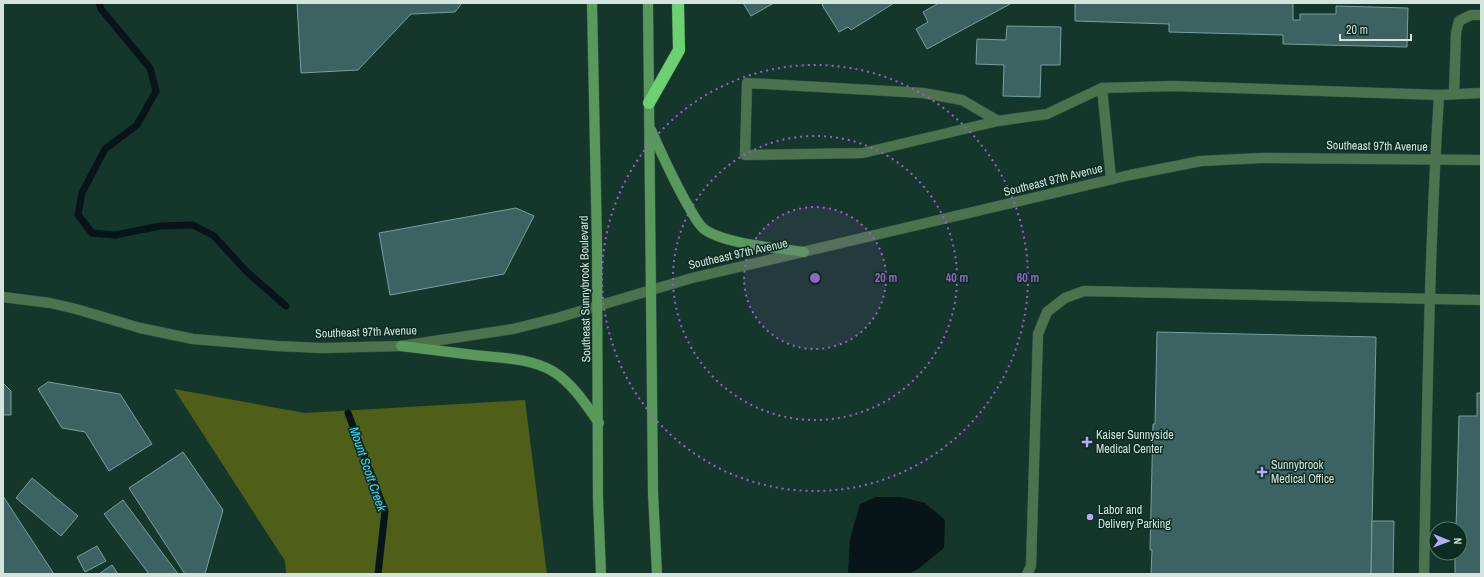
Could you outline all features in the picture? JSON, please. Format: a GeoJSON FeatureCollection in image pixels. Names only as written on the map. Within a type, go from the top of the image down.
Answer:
{"type":"FeatureCollection","features":[{"type":"Feature","properties":{"kind":"highway"},"geometry":{"type":"LineString","coordinates":[[649,103],[679,50],[678,3]]}},
{"type":"Feature","properties":{"kind":"main road","name":"Southeast Sunnybrook Boulevard"},"geometry":{"type":"LineString","coordinates":[[592,3],[598,306],[598,499],[601,574]]}},
{"type":"Feature","properties":{"kind":"main road"},"geometry":{"type":"LineString","coordinates":[[648,3],[653,493],[657,574]]}},
{"type":"Feature","properties":{"kind":"main road"},"geometry":{"type":"LineString","coordinates":[[649,127],[682,196],[695,219],[704,228],[714,234],[740,242],[804,252]]}},
{"type":"Feature","properties":{"kind":"main road"},"geometry":{"type":"LineString","coordinates":[[401,346],[508,358],[541,366],[555,373],[567,382],[599,423]]}},
{"type":"Feature","properties":{"kind":"street"},"geometry":{"type":"LineString","coordinates":[[1454,94],[1456,33],[1459,21],[1471,15],[1481,15]]}},
{"type":"Feature","properties":{"kind":"street"},"geometry":{"type":"LineString","coordinates":[[998,121],[962,100],[923,93],[747,83],[745,155],[863,153],[998,121],[1048,114],[1102,88],[1173,86],[1439,95],[1481,93]]}},
{"type":"Feature","properties":{"kind":"street"},"geometry":{"type":"LineString","coordinates":[[1102,88],[1111,179]]}},
{"type":"Feature","properties":{"kind":"street"},"geometry":{"type":"LineString","coordinates":[[1424,574],[1430,299],[1439,95]]}},
{"type":"Feature","properties":{"kind":"street","name":"Southeast 97th Avenue"},"geometry":{"type":"LineString","coordinates":[[3,297],[50,303],[140,328],[178,336],[268,345],[322,348],[401,346],[513,329],[692,278],[1111,179],[1201,161],[1262,158],[1481,160]]}},
{"type":"Feature","properties":{"kind":"street"},"geometry":{"type":"LineString","coordinates":[[1027,574],[1031,566],[1038,334],[1047,312],[1065,298],[1084,291],[1481,300]]}},
{"type":"Feature","properties":{"kind":"green space"},"geometry":{"type":"Polygon","coordinates":[[[174,389],[305,413],[525,400],[547,574],[286,574],[285,561],[174,389]]]}},
{"type":"Feature","properties":{"kind":"shaded area"},"geometry":{"type":"Polygon","coordinates":[[[876,497],[901,497],[925,503],[945,520],[944,548],[918,569],[909,574],[850,574],[848,572],[850,539],[860,504],[876,497]]]}},
{"type":"Feature","properties":{"kind":"building"},"geometry":{"type":"Polygon","coordinates":[[[297,3],[462,3],[455,12],[411,14],[358,70],[301,73],[297,3]]]}},
{"type":"Feature","properties":{"kind":"building"},"geometry":{"type":"Polygon","coordinates":[[[743,3],[774,3],[751,16],[743,3]]]}},
{"type":"Feature","properties":{"kind":"building"},"geometry":{"type":"Polygon","coordinates":[[[825,3],[894,3],[851,30],[848,27],[839,32],[822,5],[825,3]]]}},
{"type":"Feature","properties":{"kind":"building"},"geometry":{"type":"Polygon","coordinates":[[[939,3],[1012,3],[927,49],[916,29],[928,22],[923,12],[939,3]]]}},
{"type":"Feature","properties":{"kind":"building"},"geometry":{"type":"Polygon","coordinates":[[[1075,3],[1293,3],[1293,20],[1300,20],[1300,14],[1336,14],[1336,6],[1408,8],[1407,47],[1283,44],[1283,35],[1169,32],[1169,24],[1075,21],[1075,3]]]}},
{"type":"Feature","properties":{"kind":"building"},"geometry":{"type":"Polygon","coordinates":[[[1007,26],[1061,27],[1060,65],[1041,65],[1040,97],[1003,96],[1004,65],[976,64],[977,39],[1006,40],[1007,26]]]}},
{"type":"Feature","properties":{"kind":"building"},"geometry":{"type":"Polygon","coordinates":[[[516,208],[534,216],[504,274],[390,295],[379,233],[516,208]]]}},
{"type":"Feature","properties":{"kind":"building","name":"Sunnybrook Medical Office"},"geometry":{"type":"Polygon","coordinates":[[[1157,332],[1376,337],[1371,574],[1151,574],[1152,550],[1150,550],[1153,424],[1155,424],[1157,332]]]}},
{"type":"Feature","properties":{"kind":"building"},"geometry":{"type":"Polygon","coordinates":[[[48,382],[120,394],[152,444],[109,471],[85,432],[62,428],[38,389],[48,382]]]}},
{"type":"Feature","properties":{"kind":"building"},"geometry":{"type":"Polygon","coordinates":[[[3,383],[11,391],[11,415],[3,415],[3,383]]]}},
{"type":"Feature","properties":{"kind":"building"},"geometry":{"type":"Polygon","coordinates":[[[1477,393],[1481,393],[1481,574],[1455,574],[1455,561],[1468,561],[1468,521],[1456,521],[1459,416],[1477,416],[1477,393]]]}},
{"type":"Feature","properties":{"kind":"building"},"geometry":{"type":"Polygon","coordinates":[[[183,452],[223,510],[205,574],[185,574],[129,488],[183,452]]]}},
{"type":"Feature","properties":{"kind":"building"},"geometry":{"type":"Polygon","coordinates":[[[32,478],[78,516],[61,536],[16,498],[32,478]]]}},
{"type":"Feature","properties":{"kind":"building"},"geometry":{"type":"Polygon","coordinates":[[[3,496],[54,574],[3,574],[3,496]]]}},
{"type":"Feature","properties":{"kind":"building"},"geometry":{"type":"Polygon","coordinates":[[[123,500],[178,574],[149,574],[104,514],[123,500]]]}},
{"type":"Feature","properties":{"kind":"building"},"geometry":{"type":"Polygon","coordinates":[[[1372,521],[1394,521],[1393,574],[1371,574],[1372,521]]]}},
{"type":"Feature","properties":{"kind":"building"},"geometry":{"type":"Polygon","coordinates":[[[97,546],[106,561],[85,572],[77,557],[97,546]]]}},
{"type":"Feature","properties":{"kind":"building"},"geometry":{"type":"Polygon","coordinates":[[[112,565],[118,574],[99,574],[112,565]]]}},
{"type":"Feature","properties":{"kind":"waterway","name":"Mount Scott Creek"},"geometry":{"type":"LineString","coordinates":[[99,3],[101,9],[150,68],[156,91],[137,125],[105,149],[82,193],[78,215],[92,233],[115,235],[160,226],[193,225],[214,236],[247,272],[286,306]]}},
{"type":"Feature","properties":{"kind":"waterway","name":"Mount Scott Creek"},"geometry":{"type":"LineString","coordinates":[[348,413],[385,511],[378,574]]}},
{"type":"Feature","properties":{"kind":"place","name":"Kaiser Sunnyside Medical Center"},"geometry":{"type":"Point","coordinates":[1087,442]}},
{"type":"Feature","properties":{"kind":"place","name":"Sunnybrook Medical Office"},"geometry":{"type":"Point","coordinates":[1262,472]}},
{"type":"Feature","properties":{"kind":"place","name":"Labor and Delivery Parking"},"geometry":{"type":"Point","coordinates":[1090,517]}}]}
